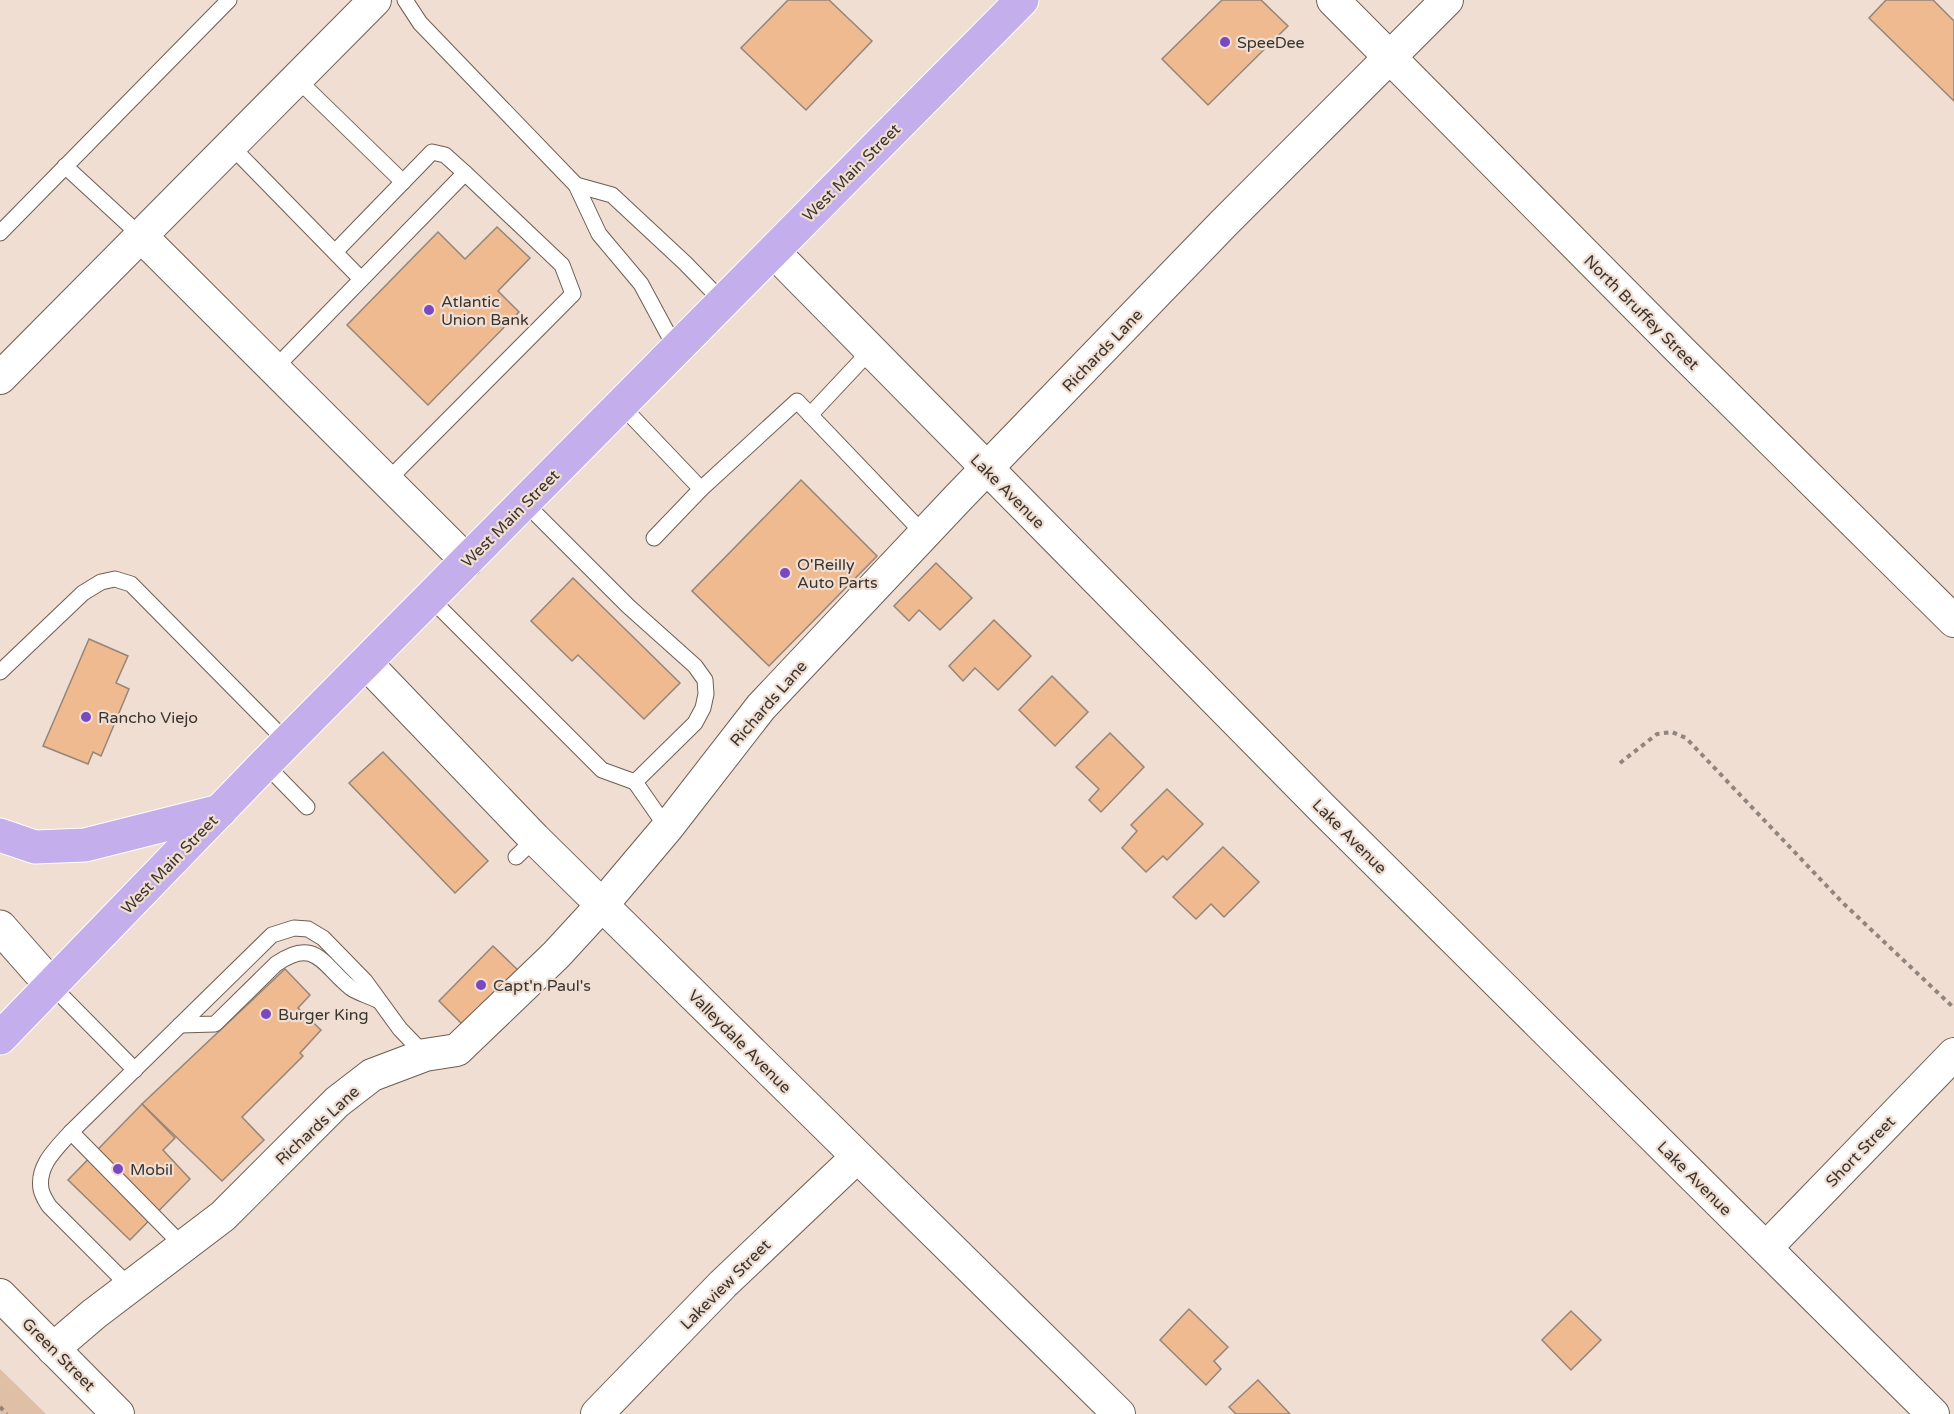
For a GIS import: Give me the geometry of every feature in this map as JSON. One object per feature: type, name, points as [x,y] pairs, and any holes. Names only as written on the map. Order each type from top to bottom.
[{"type":"main road","name":"West Main Street","points":[[0,1038],[276,753],[1022,0]]},
{"type":"main road","points":[[0,835],[35,847],[85,845],[220,811]]},
{"type":"main road","points":[[0,927],[52,986]]},
{"type":"street","points":[[0,378],[375,0]]},
{"type":"street","name":"North Bruffey Street","points":[[1334,0],[1679,349],[1954,621]]},
{"type":"street","name":"Richards Lane","points":[[53,1349],[94,1314],[223,1216],[337,1102],[372,1076],[425,1055],[457,1050],[556,955],[667,828],[761,706],[1223,224],[1447,0]]},
{"type":"street","points":[[142,237],[467,561]]},
{"type":"street","name":"Lake Avenue","points":[[773,251],[1339,825],[1933,1414]]},
{"type":"street","name":"Valleydale Avenue","points":[[366,663],[525,848],[602,905],[1119,1414]]},
{"type":"street","name":"Short Street","points":[[1766,1248],[1954,1054]]},
{"type":"street","name":"Lakeview Street","points":[[597,1414],[723,1284],[857,1157]]},
{"type":"street","name":"Green Street","points":[[0,1294],[118,1414]]},
{"type":"lane","points":[[0,233],[229,0]]},
{"type":"lane","points":[[405,0],[420,24],[576,185],[599,234],[641,284],[676,349]]},
{"type":"lane","points":[[297,79],[403,182]]},
{"type":"lane","points":[[231,146],[361,279]]},
{"type":"lane","points":[[335,252],[432,152],[445,155],[562,265],[573,294],[387,481]]},
{"type":"lane","points":[[65,166],[142,237]]},
{"type":"lane","points":[[274,369],[465,173]]},
{"type":"lane","points":[[576,185],[612,195],[723,302]]},
{"type":"lane","points":[[810,415],[870,351]]},
{"type":"lane","points":[[654,538],[701,489],[796,401],[924,534]]},
{"type":"lane","points":[[621,405],[701,489]]},
{"type":"lane","points":[[525,503],[628,606],[695,666],[705,680],[706,694],[703,708],[694,723],[635,782]]},
{"type":"lane","points":[[0,672],[83,593],[101,582],[115,579],[131,584],[276,753],[307,807]]},
{"type":"lane","points":[[430,598],[602,770],[635,782],[667,828]]},
{"type":"lane","points":[[130,1287],[49,1206],[41,1191],[41,1177],[46,1162],[71,1132],[272,935],[294,928],[308,929],[323,938],[365,981],[400,1029],[425,1055]]},
{"type":"lane","points":[[180,1025],[215,1024],[276,964],[288,956],[302,952],[314,955],[329,965],[352,989],[380,1001]]},
{"type":"lane","points":[[52,986],[135,1070]]},
{"type":"lane","points":[[71,1132],[184,1246]]},
{"type":"path","points":[[1620,762],[1657,734],[1672,732],[1686,738],[1843,903],[1954,1008]]},
{"type":"path","points":[[0,1407],[7,1414]]},
{"type":"shaded area","points":[[0,1369],[46,1414],[0,1414]]},
{"type":"building","points":[[788,0],[829,0],[872,41],[806,110],[741,48]]},
{"type":"building","name":"SpeeDee","points":[[1222,0],[1261,0],[1288,26],[1208,105],[1162,59]]},
{"type":"building","points":[[1886,0],[1933,0],[1954,21],[1954,101],[1869,18]]},
{"type":"building","points":[[497,227],[530,258],[498,291],[519,312],[428,405],[347,325],[438,232],[465,259]]},
{"type":"building","name":"O'Reilly Auto Parts","points":[[801,480],[877,556],[769,666],[692,591]]},
{"type":"building","points":[[936,563],[972,598],[940,630],[919,610],[909,621],[894,606]]},
{"type":"building","points":[[573,578],[680,683],[644,719],[578,655],[572,661],[531,621]]},
{"type":"building","points":[[994,620],[1031,656],[998,690],[975,668],[963,681],[949,666]]},
{"type":"building","name":"Rancho Viejo","points":[[89,639],[128,656],[116,683],[129,689],[101,756],[93,752],[88,764],[43,746]]},
{"type":"building","points":[[1052,676],[1088,712],[1055,746],[1019,710]]},
{"type":"building","points":[[1110,733],[1144,767],[1101,812],[1089,800],[1099,789],[1076,767]]},
{"type":"building","points":[[383,752],[488,861],[455,893],[349,783]]},
{"type":"building","points":[[1167,789],[1203,824],[1167,860],[1163,856],[1146,872],[1122,848],[1137,831],[1131,825]]},
{"type":"building","points":[[1223,847],[1259,882],[1224,917],[1211,904],[1196,919],[1173,897]]},
{"type":"building","points":[[493,946],[521,973],[466,1028],[439,1001]]},
{"type":"building","points":[[285,969],[310,995],[298,1008],[321,1030],[300,1053],[303,1056],[242,1117],[264,1140],[222,1181],[142,1104]]},
{"type":"building","points":[[142,1104],[175,1138],[163,1150],[190,1179],[130,1240],[68,1180]]},
{"type":"building","points":[[1189,1309],[1228,1347],[1214,1361],[1221,1369],[1206,1385],[1160,1340]]},
{"type":"building","points":[[1571,1311],[1601,1340],[1571,1370],[1542,1340]]},
{"type":"building","points":[[1258,1380],[1290,1414],[1236,1414],[1229,1407]]},
{"type":"place","name":"SpeeDee","points":[[1225,42]]},
{"type":"place","name":"Atlantic Union Bank","points":[[429,310]]},
{"type":"place","name":"O'Reilly Auto Parts","points":[[785,573]]},
{"type":"place","name":"Rancho Viejo","points":[[86,717]]},
{"type":"place","name":"Capt'n Paul's","points":[[481,985]]},
{"type":"place","name":"Burger King","points":[[266,1014]]},
{"type":"place","name":"Mobil","points":[[118,1169]]}]
